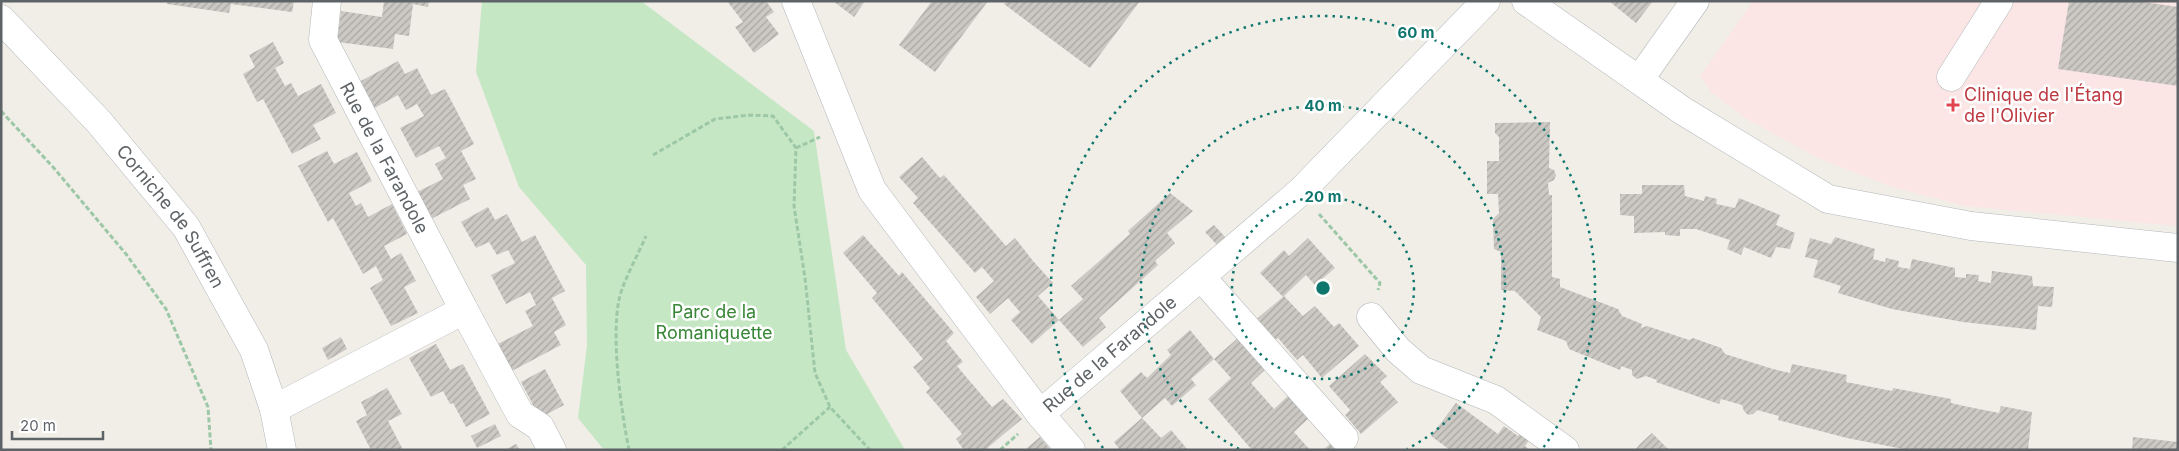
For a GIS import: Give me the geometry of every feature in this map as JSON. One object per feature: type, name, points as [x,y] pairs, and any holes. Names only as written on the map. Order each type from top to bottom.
[{"type":"street","name":"Rue de la Farandole","points":[[327,1],[323,40],[520,414],[540,427],[552,450]]},
{"type":"street","name":"Rue de la Farandole","points":[[796,1],[872,190],[1040,414],[1300,192],[1486,1]]},
{"type":"street","points":[[1526,1],[1682,111],[1828,199],[1970,226],[2178,248]]},
{"type":"street","points":[[1639,80],[1695,1]]},
{"type":"street","points":[[1951,76],[2000,1]]},
{"type":"street","name":"Corniche de Suffren","points":[[1,19],[99,122],[186,227],[254,350],[274,409],[282,450]]},
{"type":"street","points":[[1201,277],[1344,438]]},
{"type":"street","points":[[274,409],[464,310]]},
{"type":"street","points":[[1371,317],[1398,350],[1421,370],[1496,400],[1565,450]]},
{"type":"street","points":[[1040,414],[1071,450]]},
{"type":"path","points":[[1,111],[52,167],[126,254],[166,309],[208,407],[211,450]]},
{"type":"path","points":[[653,155],[715,120],[750,115],[773,116],[796,148],[794,206],[815,373],[830,407],[870,450]]},
{"type":"path","points":[[1300,192],[1380,283],[1371,317]]},
{"type":"path","points":[[629,450],[622,409],[617,344],[619,299],[646,236]]},
{"type":"path","points":[[782,450],[830,407]]},
{"type":"shaded area","name":"Clinique de l'Étang de l'Olivier","points":[[1753,1],[2178,1],[2178,226],[1965,206],[1892,187],[1818,158],[1745,118],[1711,92],[1700,76]]},
{"type":"green space","name":"Parc de la Romaniquette","points":[[482,1],[641,1],[814,131],[846,350],[905,450],[604,450],[578,418],[587,345],[586,265],[519,187],[476,72]]},
{"type":"building","points":[[167,1],[294,1],[292,12],[231,4],[229,13],[167,4]]},
{"type":"building","points":[[384,1],[429,1],[428,7],[413,4],[409,36],[395,34],[393,49],[337,42],[341,11],[382,17]]},
{"type":"building","points":[[727,1],[766,1],[774,12],[766,17],[779,34],[754,53],[735,27],[743,22]]},
{"type":"building","points":[[833,1],[865,1],[854,17]]},
{"type":"building","points":[[932,1],[988,1],[935,72],[899,45]]},
{"type":"building","points":[[1006,1],[1140,1],[1090,68],[1004,4]]},
{"type":"building","points":[[1609,1],[1653,1],[1636,23]]},
{"type":"building","points":[[2069,1],[2137,1],[2178,7],[2178,86],[2058,69]]},
{"type":"building","points":[[273,42],[284,63],[275,68],[285,86],[291,83],[298,96],[321,84],[336,113],[313,125],[321,139],[292,154],[263,99],[257,102],[243,74],[255,67],[249,55]]},
{"type":"building","points":[[398,61],[405,74],[417,68],[431,95],[445,89],[474,144],[461,151],[476,179],[463,185],[470,199],[431,219],[417,192],[443,179],[435,164],[446,158],[439,146],[416,158],[400,128],[424,116],[417,104],[406,110],[398,95],[373,109],[359,82]]},
{"type":"building","points":[[1550,122],[1549,168],[1554,170],[1556,175],[1554,180],[1548,183],[1549,195],[1552,195],[1552,277],[1560,279],[1560,287],[1618,309],[1622,316],[1642,324],[1641,328],[1647,326],[1689,340],[1693,338],[1721,348],[1725,354],[1773,369],[1790,373],[1792,364],[1847,375],[1846,382],[1892,391],[1893,388],[1951,399],[1951,403],[1999,413],[2001,406],[2032,412],[2028,450],[1908,450],[1847,438],[1778,420],[1779,416],[1757,410],[1753,414],[1748,415],[1742,405],[1721,399],[1719,404],[1656,382],[1657,380],[1646,376],[1637,379],[1632,375],[1632,370],[1621,366],[1620,370],[1569,349],[1566,341],[1537,330],[1541,317],[1515,291],[1501,290],[1501,252],[1494,249],[1493,219],[1499,213],[1498,194],[1487,194],[1487,161],[1499,161],[1499,137],[1495,133],[1495,123]]},
{"type":"building","points":[[327,151],[334,164],[357,152],[372,181],[349,193],[356,206],[361,203],[368,217],[392,204],[407,234],[384,246],[391,259],[401,253],[416,281],[404,287],[418,313],[391,326],[370,288],[383,280],[376,266],[363,274],[333,218],[328,222],[298,166]]},
{"type":"building","points":[[922,157],[940,178],[944,175],[1006,246],[1015,238],[1053,283],[1038,296],[1059,320],[1032,344],[1011,320],[1020,312],[1008,298],[990,314],[976,297],[994,281],[982,267],[975,273],[913,203],[918,198],[899,177]]},
{"type":"building","points":[[1642,185],[1684,185],[1685,196],[1704,201],[1705,196],[1717,199],[1716,204],[1735,208],[1739,198],[1780,215],[1776,225],[1795,233],[1790,249],[1776,247],[1771,258],[1744,247],[1741,255],[1727,249],[1730,240],[1696,229],[1680,229],[1680,236],[1665,235],[1665,232],[1634,233],[1634,216],[1620,215],[1620,194],[1642,194]]},
{"type":"building","points":[[1170,193],[1193,211],[1167,233],[1175,243],[1155,261],[1158,265],[1099,318],[1106,327],[1083,347],[1059,320],[1083,299],[1071,286],[1130,234],[1128,231]]},
{"type":"building","points":[[488,207],[495,220],[507,214],[522,242],[535,235],[565,291],[552,298],[566,325],[554,332],[561,345],[510,372],[496,345],[533,326],[525,311],[536,305],[530,292],[506,304],[491,275],[515,263],[508,250],[497,255],[489,242],[476,248],[461,222]]},
{"type":"building","points":[[1214,225],[1227,239],[1218,246],[1205,232]]},
{"type":"building","points":[[863,235],[899,276],[902,272],[954,333],[946,341],[963,362],[957,366],[992,407],[1003,399],[1022,419],[985,450],[964,450],[956,439],[962,434],[926,392],[930,388],[913,367],[923,359],[872,298],[877,293],[843,253]]},
{"type":"building","points":[[1835,237],[1875,249],[1873,259],[1885,262],[1886,258],[1899,261],[1898,267],[1910,269],[1912,259],[1955,268],[1955,277],[1966,278],[1966,274],[1979,275],[1978,281],[1991,283],[1992,271],[2032,276],[2033,286],[2054,287],[2052,307],[2038,306],[2036,330],[1963,322],[1892,309],[1838,293],[1841,286],[1813,277],[1818,260],[1805,257],[1810,238],[1831,244]]},
{"type":"building","points":[[1308,238],[1335,268],[1315,285],[1306,275],[1284,296],[1303,316],[1315,306],[1334,327],[1339,323],[1359,346],[1322,378],[1303,355],[1297,360],[1278,338],[1273,342],[1254,321],[1283,297],[1260,273],[1284,250],[1289,256]]},
{"type":"building","points":[[1190,330],[1214,359],[1191,379],[1196,385],[1172,406],[1165,398],[1142,418],[1120,391],[1141,372],[1147,378],[1171,355],[1167,350]]},
{"type":"building","points":[[341,337],[347,349],[328,360],[322,348]]},
{"type":"building","points":[[1239,337],[1266,369],[1251,383],[1274,409],[1289,395],[1309,418],[1294,432],[1310,450],[1252,450],[1208,399],[1231,378],[1214,359]]},
{"type":"building","points":[[436,344],[450,370],[463,364],[490,414],[466,427],[453,403],[450,404],[443,391],[431,397],[409,358]]},
{"type":"building","points":[[1365,354],[1387,376],[1380,382],[1398,402],[1361,434],[1345,415],[1350,410],[1329,386]]},
{"type":"building","points":[[545,369],[564,405],[540,418],[521,382]]},
{"type":"building","points":[[387,388],[402,414],[388,421],[403,450],[371,450],[356,421],[367,415],[361,402]]},
{"type":"building","points":[[1456,403],[1498,434],[1504,426],[1518,436],[1521,433],[1530,439],[1525,446],[1530,450],[1450,450],[1431,436]]},
{"type":"building","points":[[1142,418],[1161,438],[1171,430],[1188,450],[1120,450],[1114,442]]},
{"type":"building","points":[[495,424],[501,436],[477,448],[471,436]]},
{"type":"building","points":[[1652,433],[1669,450],[1635,450],[1640,444]]},
{"type":"building","points":[[1040,437],[1051,450],[1026,450],[1028,447]]},
{"type":"building","points":[[2133,437],[2178,442],[2178,450],[2132,450]]},
{"type":"building","points":[[1331,443],[1336,450],[1323,450]]},
{"type":"building","points":[[516,444],[520,450],[505,450]]},
{"type":"place","name":"Clinique de l'Étang de l'Olivier","points":[[1953,105]]}]
